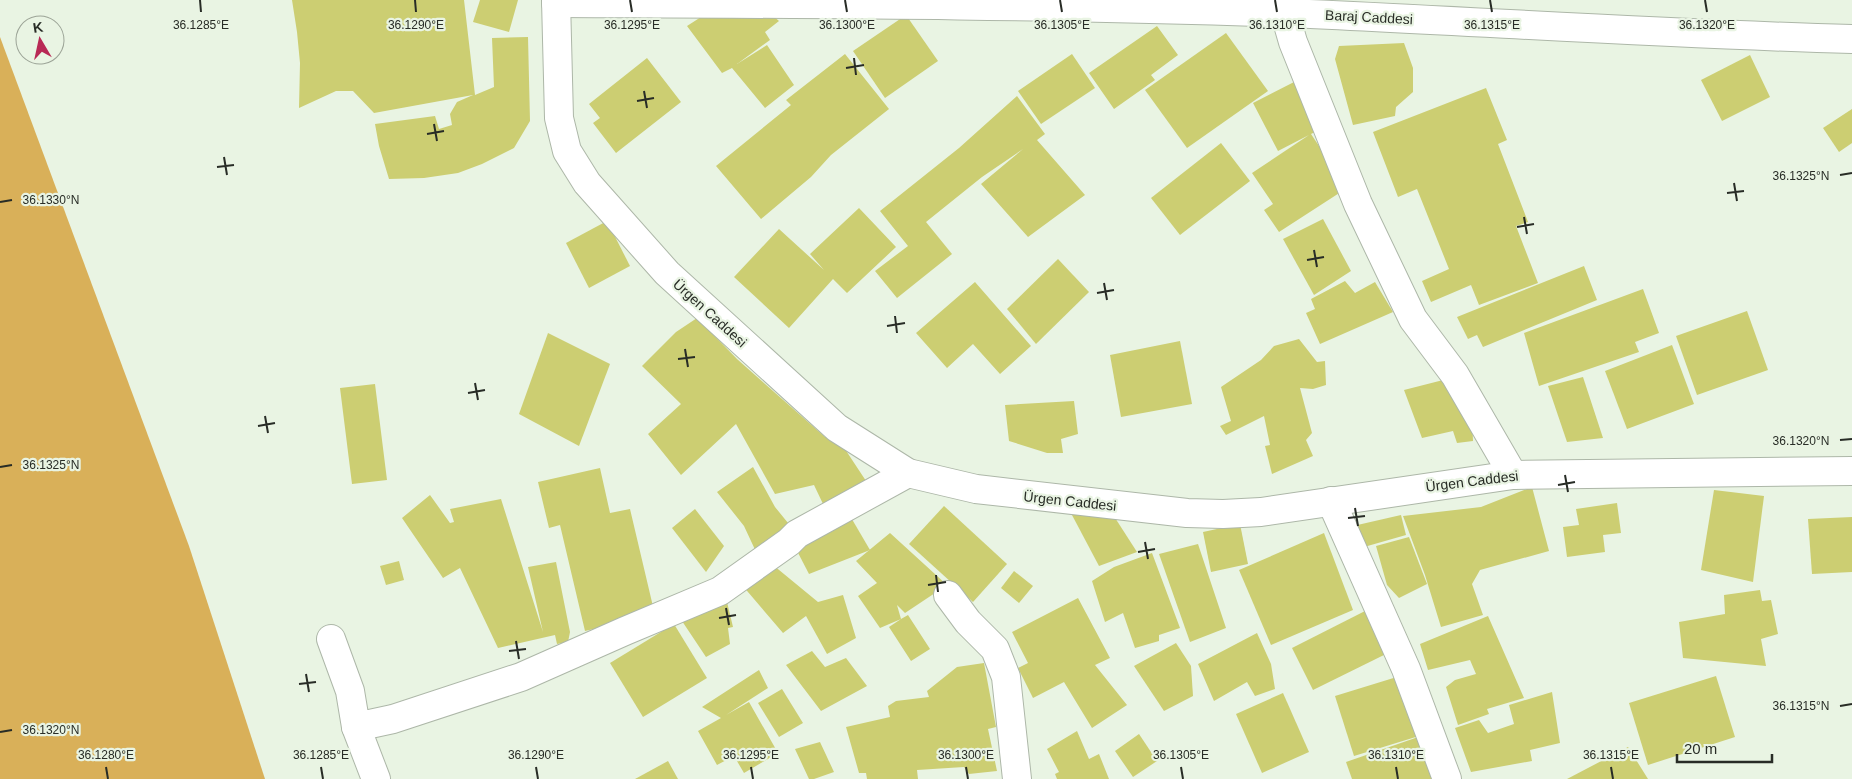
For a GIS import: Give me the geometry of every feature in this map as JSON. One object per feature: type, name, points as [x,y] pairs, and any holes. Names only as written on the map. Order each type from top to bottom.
[{"type":"street","name":"Baraj Caddesi","points":[[556,1],[1282,7],[1770,36],[1852,38]]},
{"type":"street","name":"Ürgen Caddesi","points":[[556,1],[559,118],[567,151],[587,183],[667,273],[837,428],[908,474],[976,489],[1186,513],[1223,514],[1261,512],[1513,475],[1852,471]]},
{"type":"street","points":[[1282,7],[1292,42],[1358,204],[1413,319],[1455,375],[1513,475]]},
{"type":"street","points":[[356,727],[393,719],[521,677],[720,591],[789,542],[797,534],[908,474]]},
{"type":"street","points":[[1331,501],[1406,669],[1447,779]]},
{"type":"street","points":[[948,595],[968,622],[995,648],[1006,677],[1017,779]]},
{"type":"street","points":[[331,639],[350,691],[356,727],[376,779]]},
{"type":"shaded area","points":[[0,37],[189,546],[265,779],[0,779]]},
{"type":"building","points":[[292,0],[464,0],[475,95],[494,87],[492,38],[528,37],[530,121],[514,148],[482,164],[458,173],[424,178],[389,179],[379,146],[375,124],[435,116],[439,129],[452,125],[450,114],[457,102],[473,95],[374,113],[353,91],[336,91],[299,108],[300,63]]},
{"type":"building","points":[[480,0],[518,0],[509,32],[473,22]]},
{"type":"building","points":[[726,1],[763,7],[779,21],[765,32],[770,40],[737,64],[767,45],[794,85],[765,108],[732,68],[722,73],[687,26]]},
{"type":"building","points":[[906,15],[938,61],[885,98],[853,51]]},
{"type":"building","points":[[1157,26],[1178,55],[1151,75],[1155,80],[1114,109],[1089,73]]},
{"type":"building","points":[[1226,33],[1268,91],[1187,148],[1145,90]]},
{"type":"building","points":[[1404,43],[1413,68],[1413,92],[1396,107],[1395,116],[1353,125],[1335,59],[1339,46]]},
{"type":"building","points":[[845,54],[889,109],[831,155],[811,177],[761,219],[716,166],[791,105],[786,100]]},
{"type":"building","points":[[1072,54],[1095,88],[1041,124],[1018,91]]},
{"type":"building","points":[[1750,55],[1770,97],[1722,121],[1701,80]]},
{"type":"building","points":[[647,58],[681,102],[616,153],[593,123],[600,118],[589,104]]},
{"type":"building","points":[[1296,81],[1321,129],[1311,134],[1347,188],[1279,232],[1264,210],[1273,204],[1252,173],[1309,135],[1278,151],[1253,103]]},
{"type":"building","points":[[1486,88],[1507,140],[1498,144],[1528,222],[1516,226],[1538,283],[1479,305],[1471,285],[1431,302],[1422,281],[1449,269],[1417,189],[1398,197],[1373,132]]},
{"type":"building","points":[[1017,96],[1045,134],[1037,140],[1085,195],[1028,237],[981,184],[1023,149],[982,177],[926,222],[952,254],[897,298],[875,271],[908,246],[880,211],[959,148]]},
{"type":"building","points":[[1852,109],[1852,143],[1839,152],[1823,128]]},
{"type":"building","points":[[1221,143],[1250,181],[1180,235],[1151,198]]},
{"type":"building","points":[[859,208],[896,247],[847,293],[833,279],[789,328],[734,277],[779,229],[824,270],[810,254]]},
{"type":"building","points":[[1323,219],[1351,271],[1314,295],[1283,239]]},
{"type":"building","points":[[607,221],[630,266],[589,288],[566,243]]},
{"type":"building","points":[[1058,259],[1089,292],[1036,344],[1007,309]]},
{"type":"building","points":[[1584,266],[1597,300],[1483,347],[1477,335],[1468,339],[1457,317]]},
{"type":"building","points":[[1345,281],[1355,293],[1375,282],[1393,312],[1320,344],[1306,313],[1315,309],[1311,299]]},
{"type":"building","points":[[975,282],[1031,346],[1000,374],[973,344],[947,368],[916,333]]},
{"type":"building","points":[[1643,289],[1659,333],[1635,342],[1639,352],[1539,386],[1524,333]]},
{"type":"building","points":[[1747,311],[1768,370],[1697,395],[1676,336]]},
{"type":"building","points":[[697,318],[737,359],[825,437],[835,434],[872,490],[824,506],[814,485],[775,494],[736,424],[681,475],[648,434],[681,404],[642,366],[676,332]]},
{"type":"building","points":[[548,333],[610,364],[579,446],[519,414]]},
{"type":"building","points":[[1299,339],[1317,362],[1325,361],[1326,385],[1313,389],[1300,388],[1312,433],[1306,440],[1313,456],[1272,474],[1265,446],[1270,445],[1264,416],[1226,435],[1220,426],[1231,421],[1221,387],[1261,360],[1274,346]]},
{"type":"building","points":[[1180,341],[1192,404],[1121,417],[1110,355]]},
{"type":"building","points":[[1672,345],[1694,404],[1627,429],[1605,371]]},
{"type":"building","points":[[1583,377],[1603,438],[1567,442],[1548,386]]},
{"type":"building","points":[[1451,378],[1472,418],[1473,441],[1457,443],[1453,431],[1422,438],[1404,390]]},
{"type":"building","points":[[375,384],[387,480],[352,484],[340,388]]},
{"type":"building","points":[[1074,401],[1078,434],[1061,439],[1063,453],[1047,453],[1009,441],[1005,405]]},
{"type":"building","points":[[753,467],[775,507],[797,534],[758,556],[744,526],[717,492]]},
{"type":"building","points":[[600,468],[610,513],[630,509],[655,615],[585,631],[560,525],[549,528],[538,482]]},
{"type":"building","points":[[1532,487],[1549,551],[1480,570],[1472,584],[1483,615],[1441,627],[1425,575],[1403,516],[1481,507]]},
{"type":"building","points":[[1714,490],[1764,496],[1753,582],[1701,570]]},
{"type":"building","points":[[430,495],[450,523],[454,522],[450,509],[501,499],[543,632],[528,567],[556,562],[570,632],[568,642],[557,644],[555,635],[498,648],[460,568],[443,578],[402,518]]},
{"type":"building","points":[[1617,503],[1621,533],[1603,535],[1605,552],[1567,557],[1563,527],[1579,525],[1576,509]]},
{"type":"building","points":[[944,506],[1007,564],[973,602],[909,544]]},
{"type":"building","points":[[695,509],[724,546],[706,572],[672,528]]},
{"type":"building","points":[[846,509],[870,550],[809,574],[795,547]]},
{"type":"building","points":[[1110,510],[1137,552],[1099,566],[1072,515]]},
{"type":"building","points":[[1401,515],[1406,535],[1364,547],[1353,526]]},
{"type":"building","points":[[1852,517],[1852,572],[1812,574],[1808,519]]},
{"type":"building","points":[[1240,524],[1248,564],[1211,572],[1203,532]]},
{"type":"building","points":[[890,533],[947,585],[905,613],[897,605],[901,619],[880,628],[858,596],[877,583],[856,561]]},
{"type":"building","points":[[1324,533],[1353,610],[1271,645],[1239,570]]},
{"type":"building","points":[[1409,537],[1427,584],[1399,598],[1387,585],[1376,546]]},
{"type":"building","points":[[1198,544],[1226,628],[1190,642],[1159,554]]},
{"type":"building","points":[[1152,553],[1180,628],[1159,635],[1159,641],[1135,648],[1123,613],[1105,622],[1092,581],[1114,567]]},
{"type":"building","points":[[399,561],[404,580],[386,585],[380,566]]},
{"type":"building","points":[[773,565],[818,602],[843,595],[856,638],[827,654],[806,616],[783,633],[742,585]]},
{"type":"building","points":[[1014,571],[1033,586],[1019,603],[1001,588]]},
{"type":"building","points":[[1760,590],[1762,601],[1771,600],[1778,634],[1761,639],[1766,666],[1683,658],[1679,622],[1725,614],[1724,595]]},
{"type":"building","points":[[1078,598],[1110,658],[1095,665],[1127,705],[1092,728],[1064,682],[1033,698],[1018,668],[1028,663],[1012,632]]},
{"type":"building","points":[[727,602],[733,627],[728,628],[730,644],[706,657],[682,621]]},
{"type":"building","points":[[1367,610],[1388,653],[1313,690],[1292,648]]},
{"type":"building","points":[[908,615],[930,649],[911,661],[889,627]]},
{"type":"building","points":[[1488,616],[1524,698],[1487,709],[1489,714],[1458,725],[1446,687],[1455,680],[1476,674],[1470,660],[1428,670],[1420,644]]},
{"type":"building","points":[[674,624],[707,678],[643,717],[610,663]]},
{"type":"building","points":[[1257,633],[1271,664],[1275,689],[1255,696],[1247,682],[1214,701],[1198,664]]},
{"type":"building","points":[[1176,643],[1191,666],[1193,696],[1164,711],[1134,666]]},
{"type":"building","points":[[812,651],[825,667],[846,658],[867,686],[821,711],[786,665]]},
{"type":"building","points":[[984,663],[996,727],[988,729],[997,771],[969,774],[964,767],[917,770],[918,779],[867,779],[866,773],[859,773],[846,727],[890,717],[888,706],[896,701],[929,697],[927,691],[957,667]]},
{"type":"building","points":[[759,670],[768,688],[726,715],[749,702],[778,753],[744,773],[734,756],[717,765],[698,731],[721,718],[702,707]]},
{"type":"building","points":[[1400,676],[1419,736],[1354,756],[1335,696]]},
{"type":"building","points":[[1716,676],[1735,737],[1648,765],[1629,703]]},
{"type":"building","points":[[782,689],[803,723],[779,737],[758,703]]},
{"type":"building","points":[[1552,692],[1560,743],[1530,750],[1532,761],[1471,772],[1455,728],[1479,720],[1488,733],[1514,724],[1509,705]]},
{"type":"building","points":[[1283,693],[1309,752],[1262,773],[1236,714]]},
{"type":"building","points":[[1077,731],[1089,759],[1099,754],[1109,779],[1057,779],[1055,774],[1059,772],[1047,749]]},
{"type":"building","points":[[1139,734],[1157,761],[1133,777],[1115,751]]},
{"type":"building","points":[[1421,736],[1435,779],[1352,779],[1346,762]]},
{"type":"building","points":[[820,742],[834,772],[809,779],[795,749]]},
{"type":"building","points":[[1628,747],[1648,779],[1567,779]]},
{"type":"building","points":[[668,761],[678,779],[635,779]]}]
